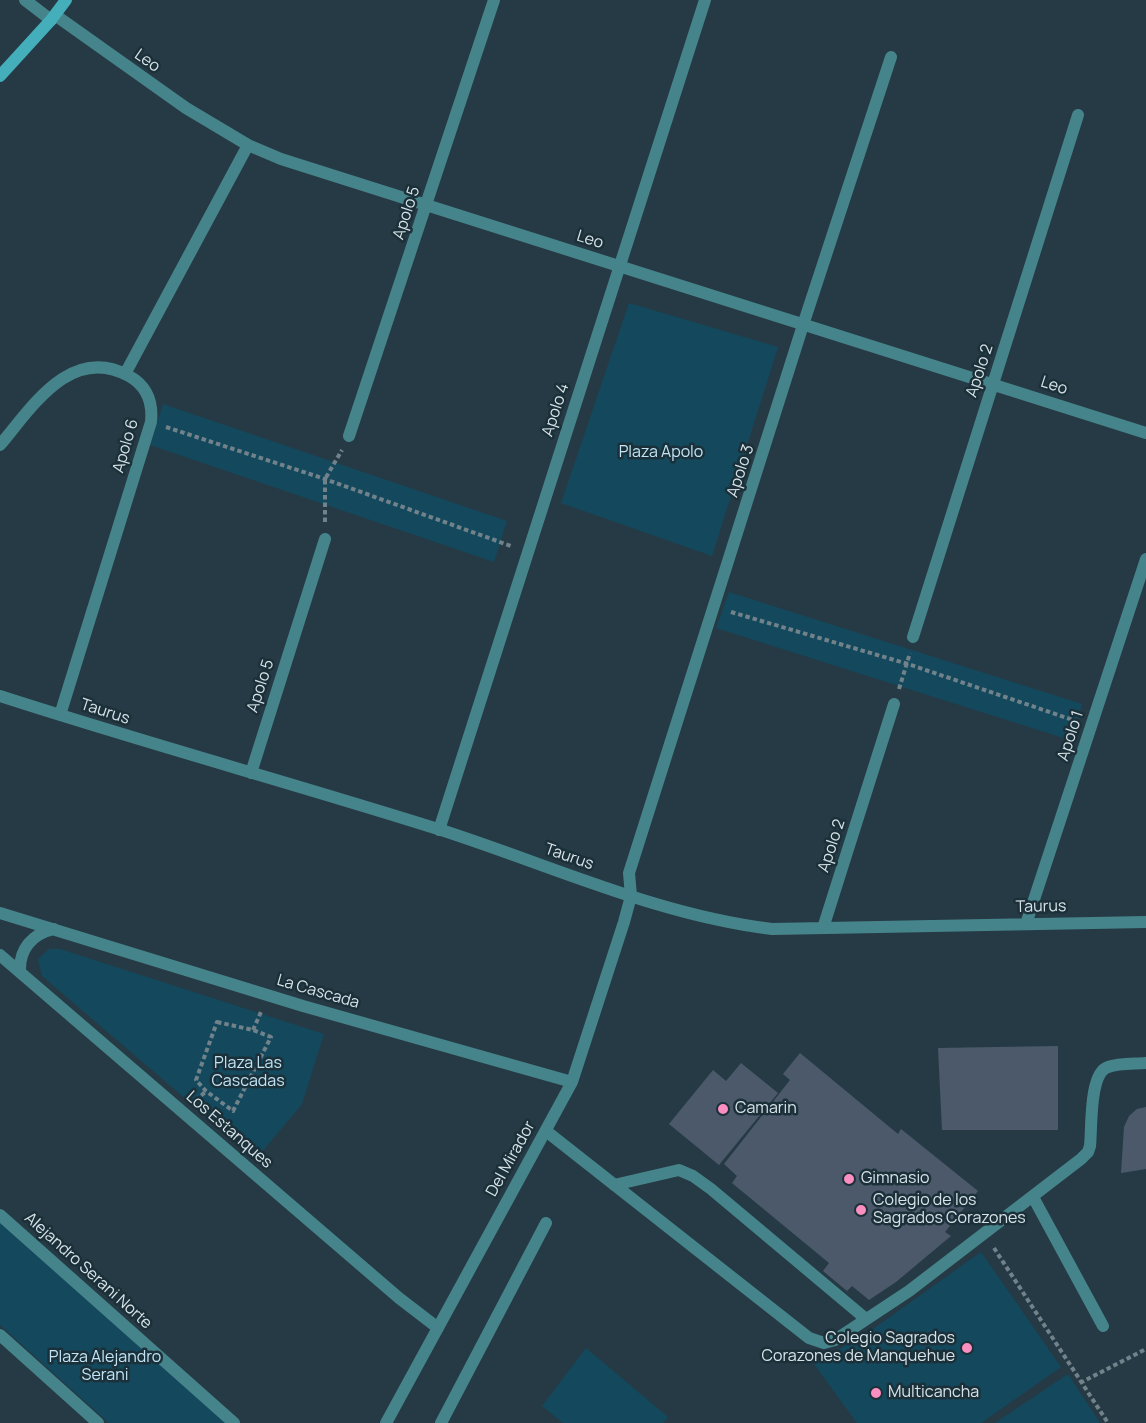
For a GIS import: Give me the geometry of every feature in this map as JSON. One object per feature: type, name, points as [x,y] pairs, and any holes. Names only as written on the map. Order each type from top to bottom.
[{"type":"street","name":"Leo","points":[[25,0],[186,108],[248,145],[281,159],[1146,433]]},
{"type":"street","points":[[0,76],[53,18],[66,0]]},
{"type":"street","name":"Apolo 5","points":[[350,436],[494,0]]},
{"type":"street","name":"Apolo 4","points":[[439,830],[705,0]]},
{"type":"street","name":"Apolo 3","points":[[631,896],[629,873],[803,325],[891,57]]},
{"type":"street","name":"Apolo 2","points":[[913,637],[1078,115]]},
{"type":"street","points":[[0,445],[44,393],[65,376],[94,368],[110,369],[125,374],[248,145]]},
{"type":"street","name":"Apolo 6","points":[[60,715],[151,422],[152,410],[149,397],[142,386],[125,374]]},
{"type":"street","name":"Apolo 5","points":[[251,773],[325,539]]},
{"type":"street","name":"Apolo 1","points":[[1026,924],[1146,559]]},
{"type":"street","name":"Taurus","points":[[0,696],[439,830],[631,896],[731,924],[772,928],[823,928],[1146,922]]},
{"type":"street","name":"Apolo 2","points":[[823,928],[894,704]]},
{"type":"street","name":"Del Mirador","points":[[386,1423],[572,1082],[631,896]]},
{"type":"street","name":"La Cascada","points":[[0,913],[303,1006],[572,1082]]},
{"type":"street","points":[[20,972],[22,955],[31,940],[56,929]]},
{"type":"street","name":"Los Estanques","points":[[0,955],[390,1290],[438,1328]]},
{"type":"street","points":[[546,1131],[809,1338],[824,1343],[835,1340],[909,1291],[1033,1197],[1088,1152],[1098,1075],[1107,1067],[1146,1063]]},
{"type":"street","points":[[614,1185],[679,1170],[693,1176],[866,1318]]},
{"type":"street","points":[[1033,1197],[1103,1326]]},
{"type":"street","name":"Alejandro Serani Norte","points":[[0,1215],[234,1423]]},
{"type":"street","points":[[441,1423],[546,1223]]},
{"type":"street","points":[[0,1335],[98,1423]]},
{"type":"path","points":[[151,422],[325,480],[528,552]]},
{"type":"path","points":[[325,539],[325,480],[350,436]]},
{"type":"path","points":[[713,606],[908,664],[1092,726]]},
{"type":"path","points":[[894,704],[908,664],[913,637]]},
{"type":"path","points":[[217,1023],[253,1030],[271,1037],[233,1111],[206,1091],[196,1080],[217,1023]]},
{"type":"path","points":[[985,1234],[1108,1423]]},
{"type":"path","points":[[1080,1383],[1146,1349]]},
{"type":"green space","name":"Plaza Apolo","points":[[629,303],[778,347],[712,556],[561,503]]},
{"type":"green space","points":[[163,404],[507,521],[494,562],[150,445]]},
{"type":"green space","points":[[729,592],[1082,704],[1073,741],[716,628]]},
{"type":"green space","name":"Plaza Las Cascadas","points":[[49,949],[60,949],[324,1034],[302,1104],[256,1159],[42,976],[38,959]]},
{"type":"green space","name":"Plaza Alejandro Serani","points":[[0,1222],[229,1423],[109,1423],[0,1325]]},
{"type":"green space","name":"Colegio Sagrados Corazones de Manquehue","points":[[981,1252],[1061,1367],[981,1423],[857,1423],[814,1364],[873,1329]]},
{"type":"green space","points":[[586,1348],[668,1417],[663,1423],[563,1423],[542,1406]]},
{"type":"green space","points":[[1068,1374],[1100,1423],[995,1423]]},
{"type":"building","name":"Gimnasio","points":[[1058,1046],[1058,1130],[942,1130],[938,1048]]},
{"type":"building","name":"Gimnasio","points":[[800,1053],[898,1134],[901,1129],[978,1191],[945,1232],[951,1236],[896,1282],[869,1300],[852,1286],[847,1291],[823,1271],[829,1263],[732,1183],[737,1176],[724,1164],[790,1080],[783,1074]]},
{"type":"building","name":"Camarin","points":[[741,1063],[778,1093],[719,1165],[669,1124],[713,1070],[726,1081]]},
{"type":"building","points":[[1146,1107],[1146,1169],[1121,1173],[1124,1127],[1129,1116],[1137,1109]]},
{"type":"place","name":"Camarin","points":[[723,1109]]},
{"type":"place","name":"Gimnasio","points":[[849,1179]]},
{"type":"place","name":"Colegio de los Sagrados Corazones","points":[[861,1210]]},
{"type":"place","name":"Colegio Sagrados Corazones de Manquehue","points":[[967,1348]]},
{"type":"place","name":"Multicancha","points":[[876,1393]]}]
